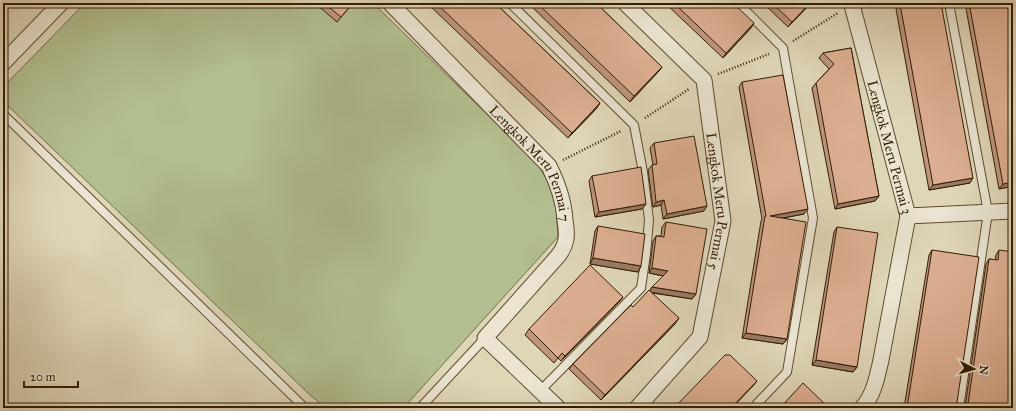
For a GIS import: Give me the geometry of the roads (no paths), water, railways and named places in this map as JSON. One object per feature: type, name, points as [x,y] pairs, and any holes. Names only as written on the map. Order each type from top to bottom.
[{"type":"street","points":[[3,63],[61,3]]},
{"type":"street","name":"Lengkok Meru Permai 7","points":[[390,3],[550,166],[562,197],[566,228],[566,239],[563,248],[558,256],[485,338]]},
{"type":"street","name":"Lengkok Meru Permai 5","points":[[625,3],[704,80],[723,221],[700,337],[637,408]]},
{"type":"street","name":"Lengkok Meru Permai 3","points":[[850,3],[852,5],[908,216],[875,383],[867,402],[862,408]]},
{"type":"street","points":[[908,216],[1013,211]]},
{"type":"street","points":[[485,338],[558,408]]},
{"type":"lane","points":[[510,3],[634,125],[643,172],[649,220],[641,288],[540,391]]},
{"type":"lane","points":[[738,3],[783,48],[813,218],[788,372],[753,408]]},
{"type":"lane","points":[[949,3],[988,212],[959,408]]},
{"type":"lane","points":[[3,114],[305,408]]},
{"type":"lane","points":[[420,408],[485,338]]}]
